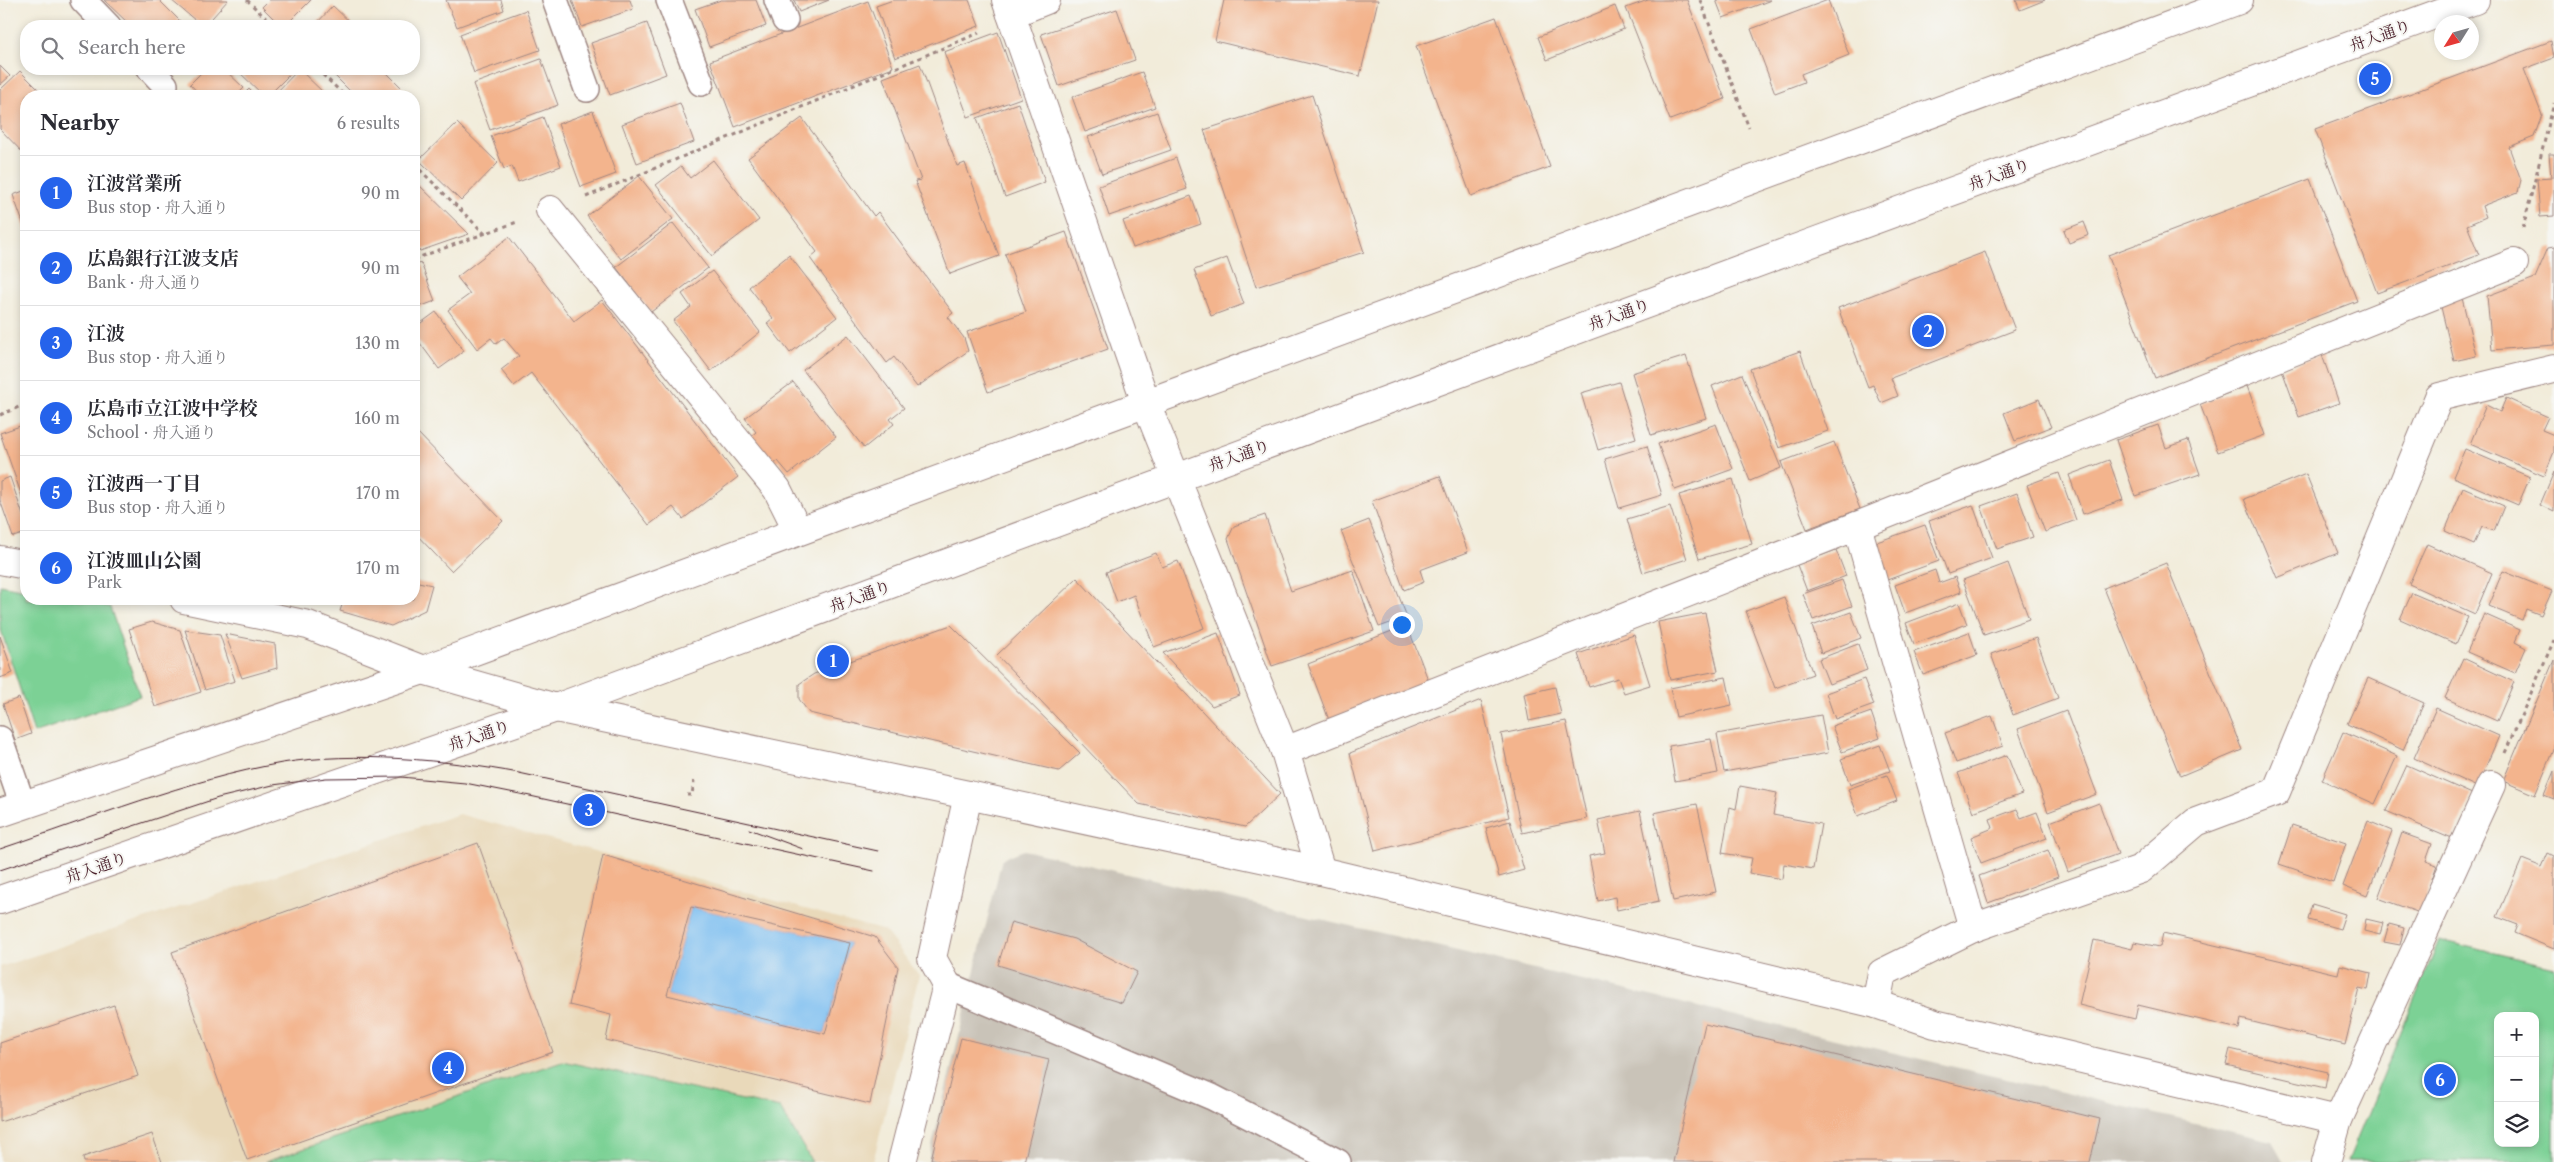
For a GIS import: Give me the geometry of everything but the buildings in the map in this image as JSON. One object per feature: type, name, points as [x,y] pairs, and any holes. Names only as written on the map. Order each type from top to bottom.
[{"type":"street","points":[[1046,0],[1010,11],[1146,403],[1285,751],[1321,871]]},
{"type":"street","points":[[11,809],[423,670],[2238,0]]},
{"type":"street","name":"舟入通り","points":[[0,900],[556,708],[1175,478],[2475,0]]},
{"type":"street","points":[[550,210],[777,489],[798,531]]},
{"type":"street","points":[[1285,751],[1857,526],[2514,263]]},
{"type":"street","points":[[1876,1004],[1882,973],[1973,928],[2141,869],[2196,822],[2276,792],[2439,397],[2554,369]]},
{"type":"street","points":[[1857,526],[1973,928]]},
{"type":"street","points":[[0,560],[20,565]]},
{"type":"street","points":[[213,605],[308,625],[423,670],[556,708],[1321,871],[1876,1004],[1935,1024],[2338,1120]]},
{"type":"street","points":[[2326,1162],[2338,1120],[2491,785]]},
{"type":"street","points":[[902,1162],[946,985],[932,958],[968,795]]},
{"type":"lane","points":[[82,0],[102,20]]},
{"type":"lane","points":[[554,0],[587,88]]},
{"type":"lane","points":[[669,0],[700,83]]},
{"type":"lane","points":[[0,739],[11,809]]},
{"type":"lane","points":[[946,985],[1212,1097],[1338,1162]]},
{"type":"path","points":[[247,0],[268,20]]},
{"type":"path","points":[[1700,0],[1748,128]]},
{"type":"path","points":[[420,257],[610,187],[1010,11]]},
{"type":"path","points":[[323,75],[339,90]]},
{"type":"path","points":[[2514,263],[2554,103]]},
{"type":"path","points":[[420,170],[485,234]]},
{"type":"path","points":[[0,415],[20,407]]},
{"type":"path","points":[[2491,785],[2554,640]]},
{"type":"path","points":[[687,795],[692,795],[694,781]]},
{"type":"shaded area","points":[[459,814],[885,931],[919,975],[873,1162],[0,1162],[0,967]]},
{"type":"shaded area","points":[[1024,850],[2272,1141],[2284,1162],[928,1162],[1002,859]]},
{"type":"green space","points":[[0,585],[20,589],[20,605],[100,605],[110,607],[140,696],[34,733],[0,627]]},
{"type":"green space","points":[[2439,940],[2554,967],[2554,1162],[2348,1161]]},
{"type":"green space","points":[[562,1061],[780,1108],[812,1162],[265,1162]]},
{"type":"water","points":[[691,907],[850,943],[825,1034],[667,995]]},
{"type":"tram line","points":[[0,849],[140,801],[246,770],[310,759],[370,757],[462,764],[519,773],[878,851]]},
{"type":"tram line","points":[[0,870],[218,798],[273,785],[326,778],[401,777],[465,783],[874,871]]},
{"type":"tram line","points":[[749,829],[803,849]]},
{"type":"place","name":"江波西一丁目","points":[[2375,79]]},
{"type":"place","name":"広島銀行江波支店","points":[[1928,331]]},
{"type":"place","name":"江波営業所","points":[[833,661]]},
{"type":"place","name":"江波","points":[[589,810]]},
{"type":"place","name":"広島市立江波中学校","points":[[448,1068]]},
{"type":"place","name":"江波皿山公園","points":[[2440,1080]]}]
